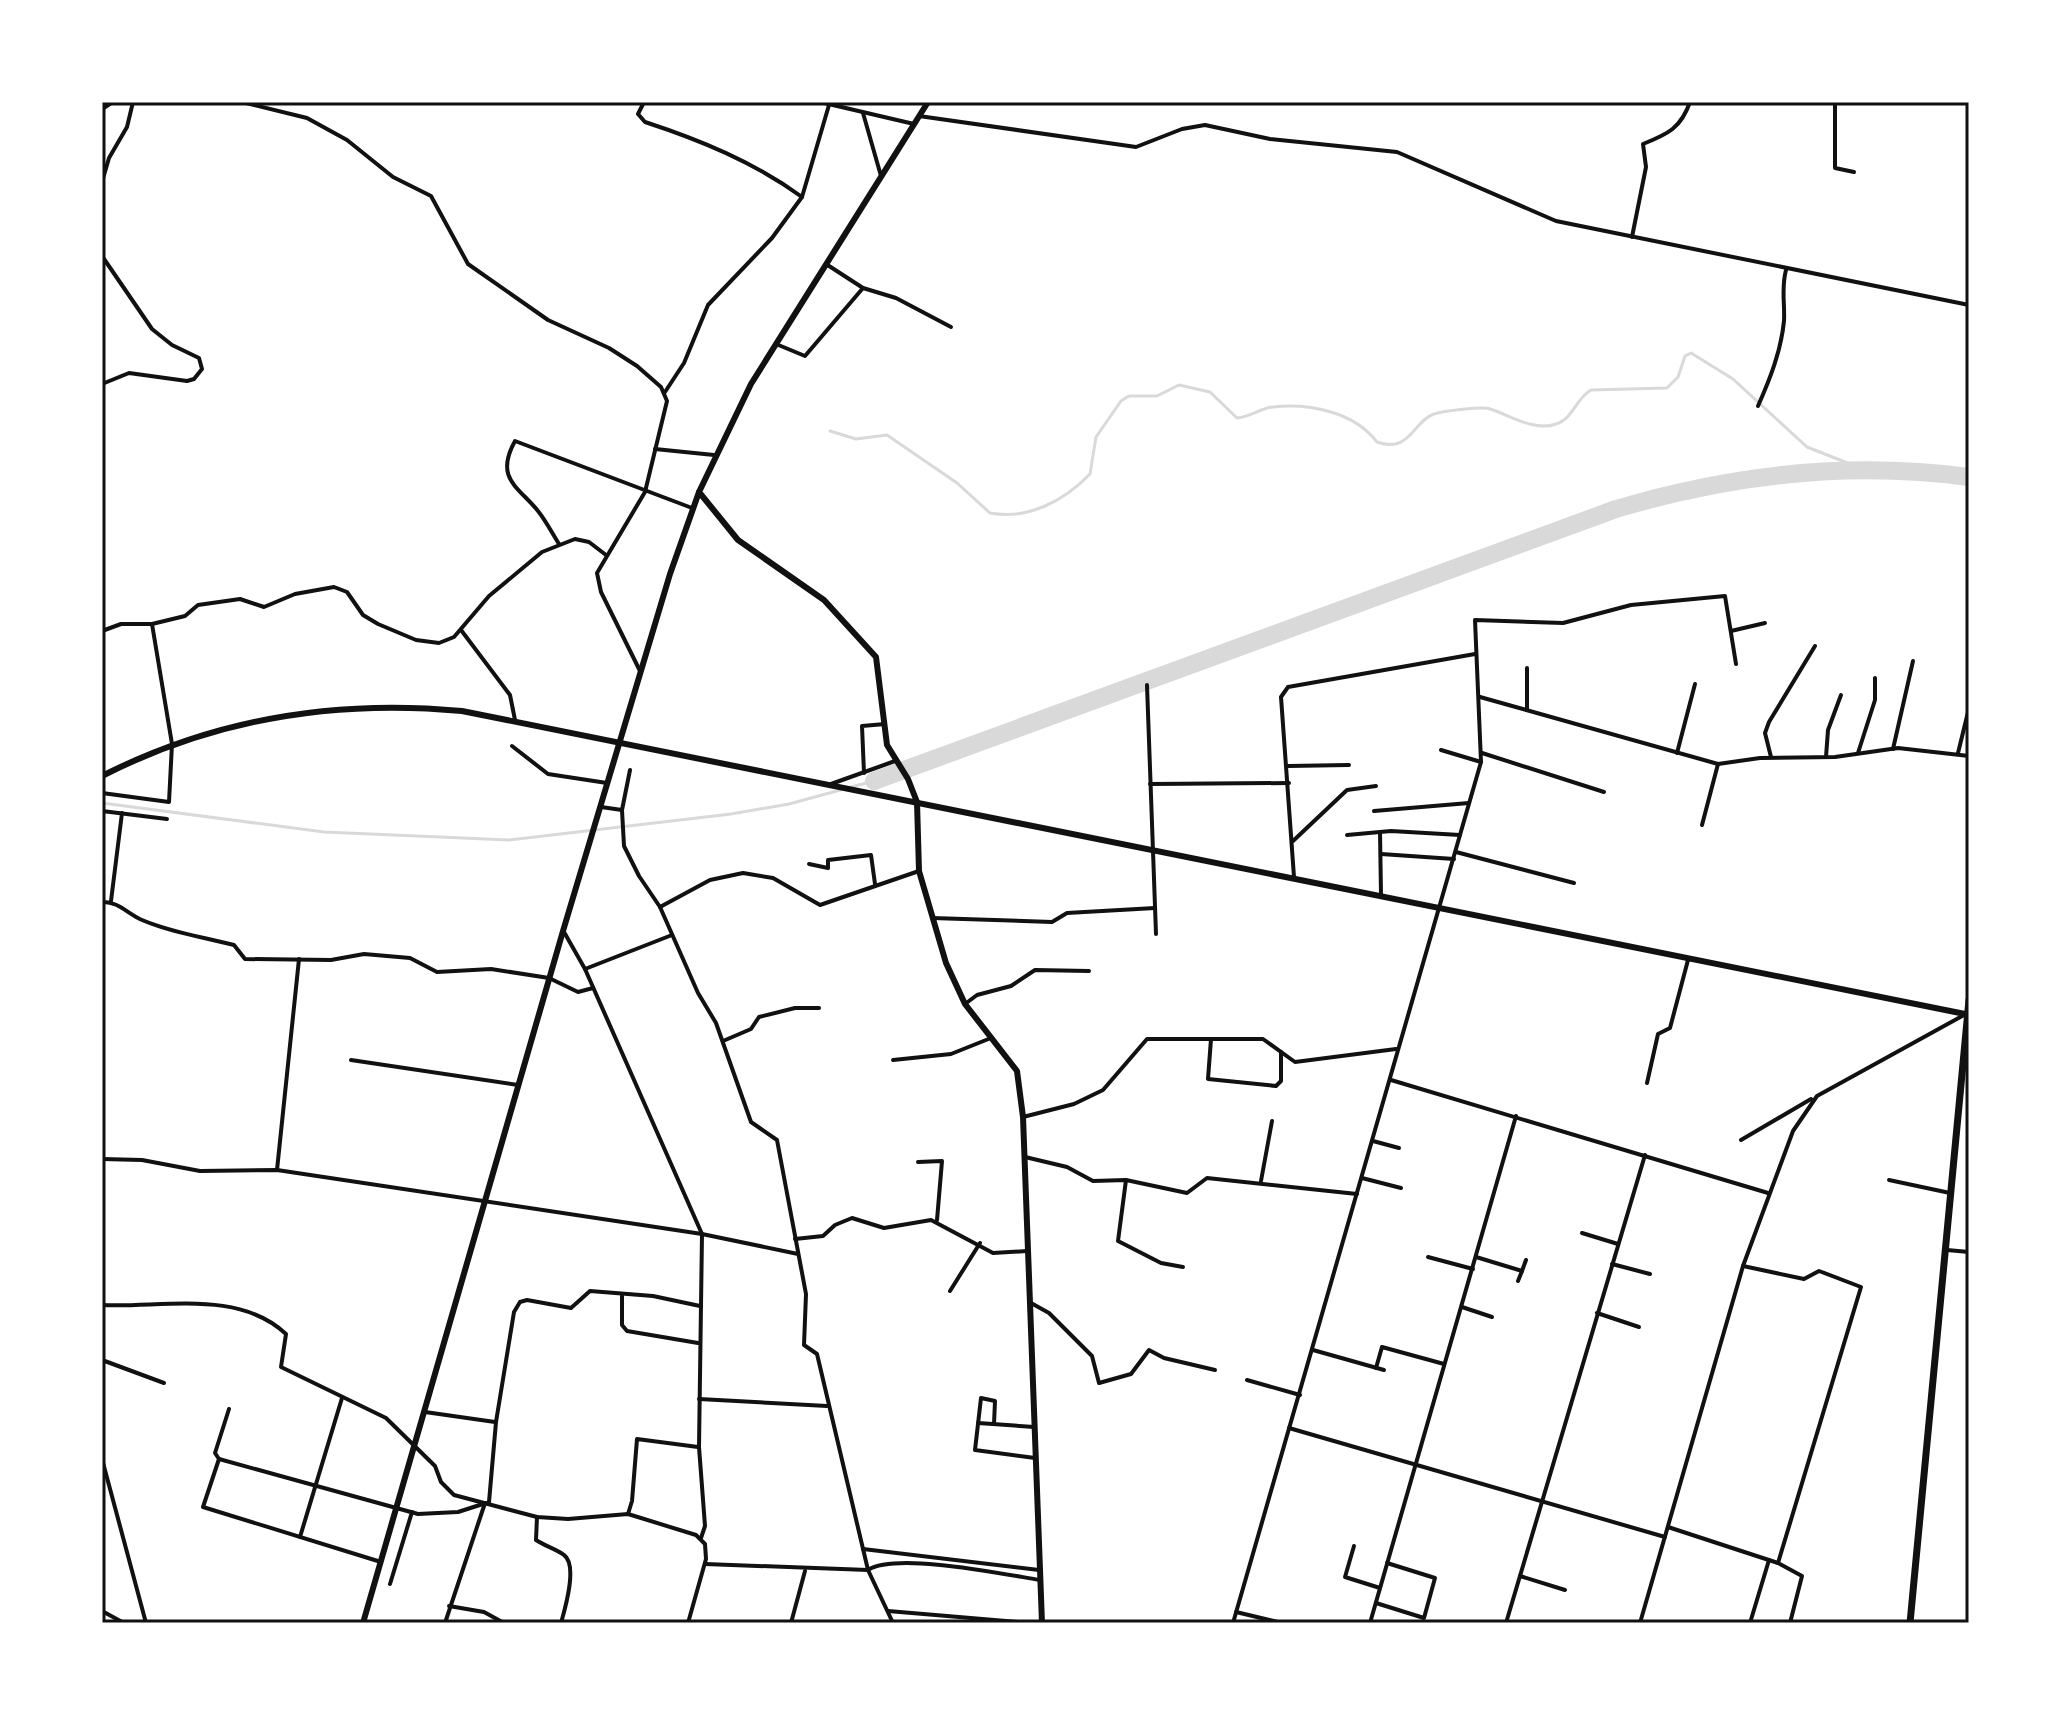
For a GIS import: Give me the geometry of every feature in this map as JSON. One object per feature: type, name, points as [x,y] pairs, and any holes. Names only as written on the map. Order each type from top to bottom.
[{"type":"highway","points":[[1910,1623],[1969,1000]]},
{"type":"street","points":[[102,108],[111,102]]},
{"type":"street","points":[[102,182],[109,158],[124,136],[133,102]]},
{"type":"street","points":[[242,102],[307,118],[347,140],[393,177],[431,196],[468,264],[548,320],[609,348],[637,366],[665,393],[667,401],[645,492],[597,573],[601,592],[641,673]]},
{"type":"street","points":[[644,102],[638,114],[645,122],[704,140],[773,177],[802,197]]},
{"type":"street","points":[[820,102],[914,124]]},
{"type":"street","points":[[363,1623],[549,978],[692,508],[714,455],[776,344],[928,102]]},
{"type":"street","points":[[1632,237],[1646,167],[1643,144],[1672,132],[1682,120],[1690,102]]},
{"type":"street","points":[[1835,102],[1835,168],[1854,172]]},
{"type":"street","points":[[665,393],[684,363],[708,305],[772,238],[802,197],[829,105]]},
{"type":"street","points":[[863,113],[881,176]]},
{"type":"street","points":[[919,116],[1136,147],[1182,129],[1205,125],[1270,139],[1397,152],[1542,217],[1786,270],[1969,305]]},
{"type":"street","points":[[102,256],[152,329],[172,345],[199,358],[202,364],[200,373],[187,381],[129,373],[102,384]]},
{"type":"street","points":[[826,264],[863,288],[896,298],[951,327]]},
{"type":"street","points":[[1759,404],[1776,362],[1784,318],[1782,287],[1786,270]]},
{"type":"street","points":[[776,344],[800,357],[805,356],[863,288]]},
{"type":"street","points":[[559,544],[538,512],[513,488],[508,460],[515,441],[692,508]]},
{"type":"street","points":[[655,449],[714,455]]},
{"type":"street","points":[[699,492],[738,540],[824,600],[872,650],[880,664],[887,745],[917,802],[919,871],[946,963],[965,1004],[1017,1071],[1025,1157],[1042,1623]]},
{"type":"street","points":[[102,631],[121,624],[152,624],[185,616],[198,605],[240,599],[264,607],[295,594],[334,587],[347,592],[370,620],[416,640],[439,643],[461,630],[519,568],[559,544],[582,540],[606,555]]},
{"type":"street","points":[[1233,1623],[1481,762],[1475,620],[1563,623],[1631,605],[1725,596],[1736,664]]},
{"type":"street","points":[[1731,631],[1765,623]]},
{"type":"street","points":[[102,793],[169,802],[172,744],[152,624]]},
{"type":"street","points":[[461,630],[510,695],[515,720]]},
{"type":"street","points":[[1771,758],[1765,733],[1769,722],[1815,646]]},
{"type":"street","points":[[1294,877],[1281,697],[1288,687],[1475,654]]},
{"type":"street","points":[[1893,749],[1913,661]]},
{"type":"street","points":[[1527,668],[1527,710]]},
{"type":"street","points":[[1858,753],[1875,700],[1875,678]]},
{"type":"street","points":[[1677,753],[1695,684]]},
{"type":"street","points":[[1147,685],[1156,934]]},
{"type":"street","points":[[1826,757],[1828,730],[1841,695]]},
{"type":"street","points":[[1480,697],[1718,764],[1893,749],[1969,756]]},
{"type":"street","points":[[102,776],[172,744],[277,715],[354,706],[418,707],[515,720],[1967,1014]]},
{"type":"street","points":[[1958,753],[1969,709]]},
{"type":"street","points":[[864,773],[862,726],[885,724]]},
{"type":"street","points":[[512,746],[548,774],[607,783]]},
{"type":"street","points":[[1441,750],[1481,762]]},
{"type":"street","points":[[1482,753],[1604,792]]},
{"type":"street","points":[[831,785],[896,762]]},
{"type":"street","points":[[1702,825],[1718,764]]},
{"type":"street","points":[[1288,766],[1349,765]]},
{"type":"street","points":[[630,770],[622,810],[622,833],[639,876],[660,907],[723,1041],[751,1122],[777,1140],[806,1294],[804,1345],[817,1354],[868,1570],[893,1623]]},
{"type":"street","points":[[1150,784],[1289,783]]},
{"type":"street","points":[[1293,841],[1347,790],[1376,786]]},
{"type":"street","points":[[1374,811],[1469,803]]},
{"type":"street","points":[[601,807],[622,810]]},
{"type":"street","points":[[102,811],[167,819]]},
{"type":"street","points":[[111,901],[122,813]]},
{"type":"street","points":[[1347,835],[1380,832],[1460,836]]},
{"type":"street","points":[[1380,832],[1381,894]]},
{"type":"street","points":[[1456,852],[1574,883]]},
{"type":"street","points":[[1381,854],[1454,859]]},
{"type":"street","points":[[809,864],[828,868],[828,860],[871,855],[875,884]]},
{"type":"street","points":[[660,907],[725,875],[768,877],[820,905],[919,871]]},
{"type":"street","points":[[102,902],[111,901],[140,919],[181,934],[234,945],[245,959],[331,960],[364,954],[410,958],[437,972],[491,969],[549,978],[578,992],[593,988]]},
{"type":"street","points":[[932,918],[1052,922],[1067,913],[1155,908]]},
{"type":"street","points":[[563,931],[585,969],[702,1234],[699,1447],[705,1526],[701,1538],[705,1564],[688,1623]]},
{"type":"street","points":[[585,969],[672,935]]},
{"type":"street","points":[[1647,1083],[1658,1034],[1670,1028],[1689,957]]},
{"type":"street","points":[[277,1170],[299,959]]},
{"type":"street","points":[[965,1004],[977,995],[1011,986],[1035,970],[1089,971]]},
{"type":"street","points":[[723,1041],[751,1029],[759,1017],[795,1008],[819,1008]]},
{"type":"street","points":[[1741,1140],[1967,1014]]},
{"type":"street","points":[[893,1060],[951,1054],[992,1038]]},
{"type":"street","points":[[1023,1117],[1074,1104],[1103,1090],[1147,1039],[1263,1039],[1295,1062],[1397,1049]]},
{"type":"street","points":[[1211,1039],[1208,1079],[1276,1086],[1281,1081],[1281,1052]]},
{"type":"street","points":[[351,1060],[519,1085]]},
{"type":"street","points":[[1391,1080],[1768,1193]]},
{"type":"street","points":[[1640,1623],[1743,1266],[1793,1131],[1817,1096]]},
{"type":"street","points":[[1370,1623],[1516,1116]]},
{"type":"street","points":[[1261,1181],[1272,1121]]},
{"type":"street","points":[[1373,1141],[1399,1148]]},
{"type":"street","points":[[1506,1623],[1645,1155]]},
{"type":"street","points":[[1025,1157],[1067,1167],[1093,1181],[1126,1180],[1187,1193],[1207,1178],[1261,1181],[1357,1194]]},
{"type":"street","points":[[102,1159],[142,1160],[200,1171],[277,1170],[702,1234],[798,1254]]},
{"type":"street","points":[[918,1162],[942,1161],[937,1220]]},
{"type":"street","points":[[1362,1178],[1401,1188]]},
{"type":"street","points":[[1126,1180],[1118,1241],[1161,1263],[1183,1267]]},
{"type":"street","points":[[1889,1180],[1950,1193]]},
{"type":"street","points":[[795,1239],[823,1236],[835,1225],[852,1218],[884,1228],[937,1220],[961,1237],[980,1243],[998,1254],[1027,1251]]},
{"type":"street","points":[[1582,1233],[1618,1244]]},
{"type":"street","points":[[950,1291],[980,1243]]},
{"type":"street","points":[[1944,1250],[1969,1252]]},
{"type":"street","points":[[1428,1257],[1473,1269]]},
{"type":"street","points":[[1476,1257],[1522,1271]]},
{"type":"street","points":[[1518,1281],[1526,1260]]},
{"type":"street","points":[[1612,1264],[1650,1274]]},
{"type":"street","points":[[1743,1266],[1804,1279],[1819,1271],[1861,1287],[1778,1563]]},
{"type":"street","points":[[445,1623],[487,1503],[496,1422],[514,1312],[520,1302],[527,1300],[571,1308],[590,1291],[622,1296],[653,1296],[700,1306]]},
{"type":"street","points":[[622,1296],[622,1325],[627,1331],[699,1343]]},
{"type":"street","points":[[1029,1302],[1049,1313],[1092,1356],[1099,1383],[1131,1374],[1149,1350],[1164,1358],[1215,1370]]},
{"type":"street","points":[[102,1305],[204,1304],[243,1310],[273,1322],[286,1334],[281,1367],[386,1418],[435,1466],[447,1490],[454,1495],[537,1517],[568,1519],[628,1514],[701,1538]]},
{"type":"street","points":[[1462,1307],[1492,1317]]},
{"type":"street","points":[[1597,1313],[1639,1327]]},
{"type":"street","points":[[1376,1368],[1382,1347],[1445,1364]]},
{"type":"street","points":[[1313,1350],[1384,1370]]},
{"type":"street","points":[[102,1360],[164,1383]]},
{"type":"street","points":[[1247,1380],[1300,1395]]},
{"type":"street","points":[[300,1537],[342,1398]]},
{"type":"street","points":[[994,1424],[995,1401],[981,1398],[975,1450],[1035,1458]]},
{"type":"street","points":[[699,1399],[827,1406]]},
{"type":"street","points":[[229,1409],[215,1453],[219,1459],[412,1512],[458,1512],[487,1503]]},
{"type":"street","points":[[422,1412],[496,1422]]},
{"type":"street","points":[[978,1423],[1034,1427]]},
{"type":"street","points":[[1289,1428],[1665,1537]]},
{"type":"street","points":[[628,1514],[632,1501],[637,1439],[699,1447]]},
{"type":"street","points":[[102,1459],[146,1623]]},
{"type":"street","points":[[219,1459],[203,1507],[381,1562]]},
{"type":"street","points":[[390,1584],[412,1512]]},
{"type":"street","points":[[537,1517],[536,1540],[565,1555],[570,1563],[569,1593],[561,1623]]},
{"type":"street","points":[[1668,1527],[1778,1563],[1802,1576],[1790,1623]]},
{"type":"street","points":[[1354,1546],[1345,1577],[1380,1588]]},
{"type":"street","points":[[863,1549],[1039,1570]]},
{"type":"street","points":[[1750,1623],[1769,1560]]},
{"type":"street","points":[[705,1564],[868,1570],[876,1565],[920,1563],[1040,1580]]},
{"type":"street","points":[[1376,1603],[1424,1618],[1435,1578],[1387,1563]]},
{"type":"street","points":[[791,1623],[805,1570]]},
{"type":"street","points":[[1520,1576],[1565,1590]]},
{"type":"street","points":[[449,1606],[484,1612],[504,1623]]},
{"type":"street","points":[[102,1611],[124,1623]]},
{"type":"street","points":[[888,1611],[1030,1623]]},
{"type":"street","points":[[1236,1612],[1282,1623]]},
{"type":"waterway","points":[[830,431],[856,439],[887,435],[957,483],[990,513],[1018,514],[1057,500],[1090,474],[1096,437],[1121,401],[1129,396],[1157,396],[1179,385],[1210,392],[1237,418],[1273,407],[1316,408],[1356,423],[1377,442],[1388,445],[1404,440],[1434,414],[1454,410],[1486,408],[1539,426],[1556,424],[1567,418],[1591,390],[1667,388],[1678,377],[1685,356],[1691,353],[1733,379],[1807,447],[1868,471]]},
{"type":"waterway","points":[[874,781],[1616,509],[1659,497],[1747,480],[1836,471],[1925,472],[1969,477]]},
{"type":"waterway","points":[[851,787],[874,781]]},
{"type":"waterway","points":[[102,803],[324,832],[509,840],[731,814],[789,804],[844,789]]}]
